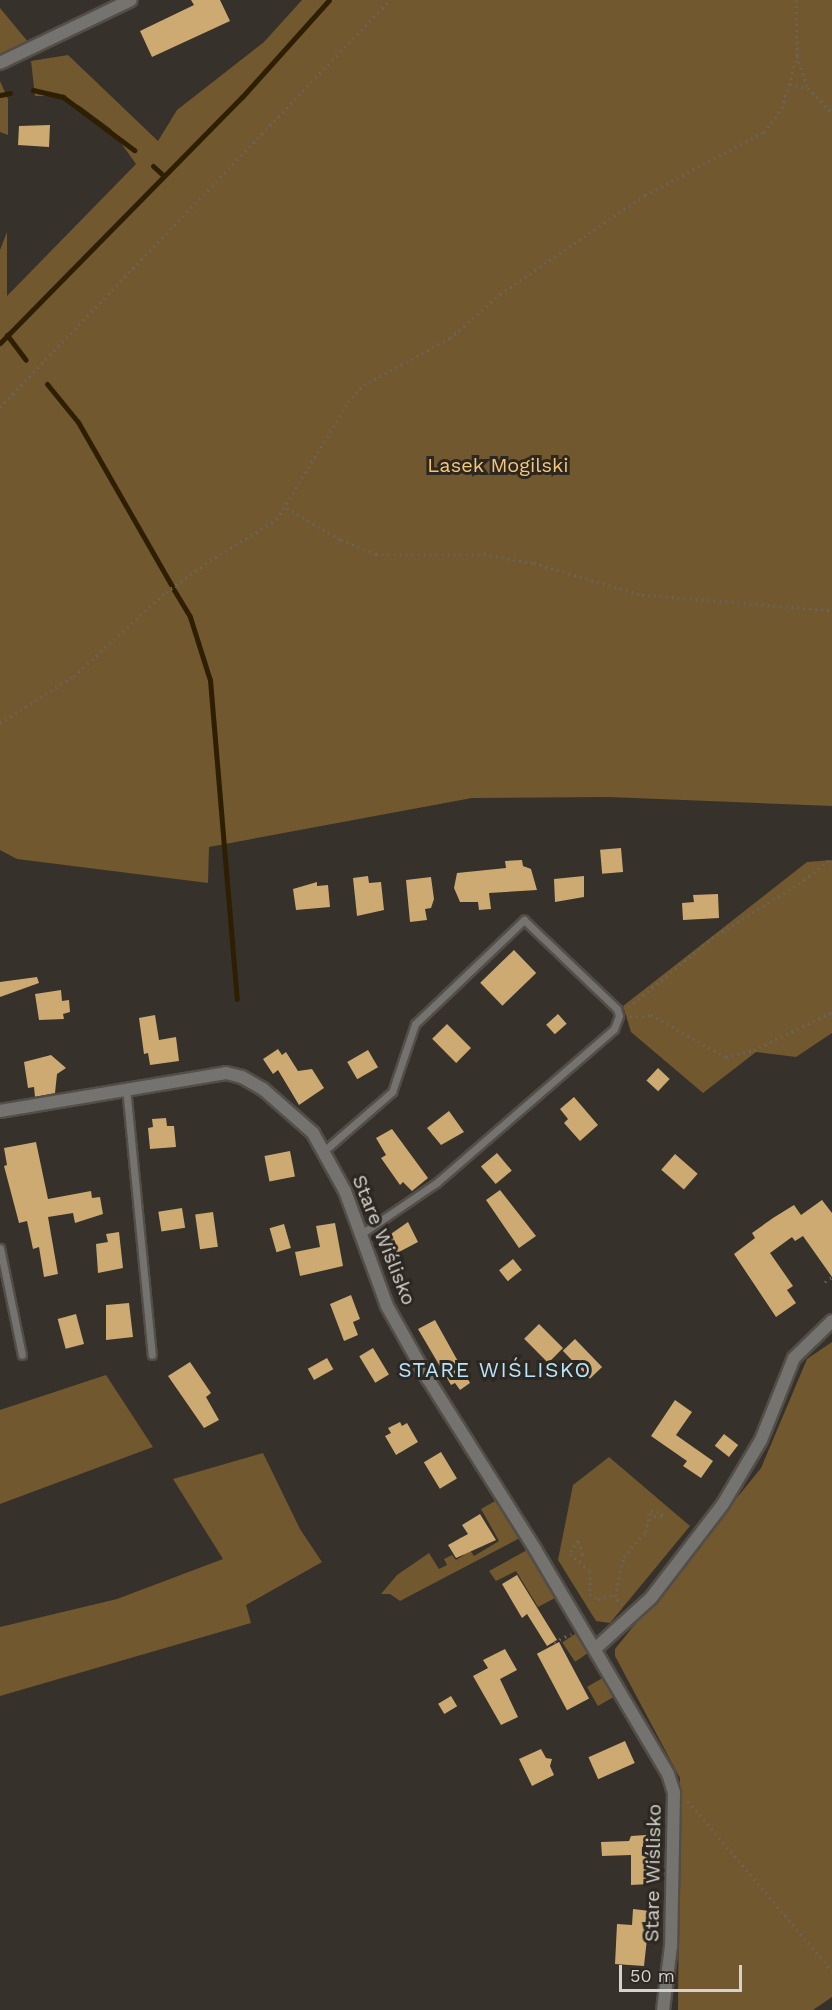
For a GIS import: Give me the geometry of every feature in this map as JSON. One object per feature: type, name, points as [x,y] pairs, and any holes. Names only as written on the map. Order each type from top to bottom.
[{"type":"street","points":[[0,63],[131,0]]},
{"type":"street","name":"Stare Wiślisko","points":[[0,1111],[212,1073],[235,1074],[263,1089],[300,1119],[325,1150],[361,1234],[387,1306],[428,1379],[596,1648],[660,1756],[674,1793],[671,1946],[663,2010]]},
{"type":"street","points":[[596,1648],[635,1616],[723,1504],[761,1440],[795,1358],[832,1321]]},
{"type":"lane","points":[[325,1150],[392,1092],[415,1024],[524,920],[618,1009],[620,1017],[614,1029],[602,1040],[436,1183],[361,1234]]},
{"type":"lane","points":[[126,1087],[152,1355]]},
{"type":"lane","points":[[0,1248],[22,1355]]},
{"type":"path","points":[[0,406],[390,0]]},
{"type":"path","points":[[0,723],[74,676],[166,592],[287,508],[348,402],[364,385],[416,360],[450,338],[500,294],[645,195],[754,139],[782,108],[790,84],[797,56],[796,0]]},
{"type":"path","points":[[797,56],[808,88],[832,112]]},
{"type":"path","points":[[790,84],[808,88]]},
{"type":"path","points":[[287,508],[341,540],[376,554],[493,555],[534,563],[642,595],[832,610]]},
{"type":"path","points":[[832,858],[804,880],[712,938],[638,996],[622,1016],[651,1015],[726,1057],[754,1050],[832,1012]]},
{"type":"path","points":[[825,1282],[832,1277]]},
{"type":"path","points":[[615,1596],[624,1557],[645,1532],[650,1517]]},
{"type":"path","points":[[580,1561],[583,1554],[578,1540],[570,1554],[590,1571],[590,1594],[598,1599],[615,1596]]},
{"type":"path","points":[[615,1596],[635,1616]]},
{"type":"path","points":[[554,1642],[578,1630]]},
{"type":"path","points":[[674,1793],[681,1792],[832,1971]]},
{"type":"green space","name":"Lasek Mogilski","points":[[302,0],[832,0],[832,806],[609,797],[472,798],[209,847],[208,883],[17,859],[0,850],[0,250],[7,232],[7,296],[136,164],[111,129],[80,106],[55,96],[35,96],[31,61],[68,55],[158,141],[177,110],[264,42]]},
{"type":"green space","points":[[0,8],[29,43],[0,58]]},
{"type":"green space","points":[[0,81],[8,99],[8,135],[0,132]]},
{"type":"green space","points":[[832,860],[832,1033],[796,1057],[756,1052],[703,1093],[631,1032],[623,1006],[807,862]]},
{"type":"green space","points":[[832,1342],[832,1997],[813,2010],[678,2010],[680,1778],[615,1656],[615,1649],[761,1468],[807,1359]]},
{"type":"green space","points":[[106,1375],[153,1447],[0,1504],[0,1410]]},
{"type":"green space","points":[[263,1453],[300,1529],[322,1562],[246,1605],[251,1623],[0,1696],[0,1627],[117,1599],[223,1559],[173,1479]]},
{"type":"green space","points":[[609,1457],[690,1526],[610,1623],[596,1621],[558,1560],[573,1485]]},
{"type":"green space","points":[[497,1500],[520,1538],[400,1601],[390,1594],[381,1594],[397,1575],[429,1553],[439,1569],[447,1565],[444,1559],[452,1555],[456,1560],[464,1555],[456,1541],[461,1537],[474,1556],[499,1541],[481,1509]]},
{"type":"green space","points":[[527,1550],[555,1598],[538,1607],[516,1571],[496,1581],[489,1571]]},
{"type":"green space","points":[[578,1632],[591,1651],[575,1662],[562,1643]]},
{"type":"green space","points":[[606,1676],[617,1695],[598,1706],[587,1687]]},
{"type":"building","points":[[191,0],[220,0],[230,21],[152,57],[140,31],[194,5]]},
{"type":"building","points":[[50,125],[49,147],[18,145],[19,126]]},
{"type":"building","points":[[621,848],[623,872],[602,874],[600,850]]},
{"type":"building","points":[[522,860],[523,866],[531,869],[537,890],[489,893],[491,909],[479,910],[478,902],[460,902],[454,888],[457,873],[506,868],[505,861]]},
{"type":"building","points":[[368,876],[369,883],[381,882],[384,910],[357,916],[353,878]]},
{"type":"building","points":[[584,876],[584,897],[555,902],[554,879]]},
{"type":"building","points":[[431,877],[434,899],[431,908],[425,909],[427,920],[410,922],[406,880]]},
{"type":"building","points":[[317,882],[317,886],[328,885],[330,907],[296,910],[293,889]]},
{"type":"building","points":[[718,894],[719,918],[683,920],[682,903],[694,902],[693,895]]},
{"type":"building","points":[[514,950],[536,973],[502,1006],[480,983]]},
{"type":"building","points":[[37,977],[39,983],[0,997],[0,982]]},
{"type":"building","points":[[61,990],[62,1001],[69,1000],[70,1012],[63,1014],[64,1019],[39,1020],[35,994]]},
{"type":"building","points":[[558,1014],[567,1024],[555,1034],[546,1025]]},
{"type":"building","points":[[155,1015],[159,1040],[176,1037],[179,1061],[150,1065],[148,1053],[144,1054],[139,1018]]},
{"type":"building","points":[[447,1024],[471,1048],[456,1063],[432,1039]]},
{"type":"building","points":[[278,1049],[282,1055],[286,1052],[298,1071],[312,1069],[324,1088],[299,1105],[278,1070],[273,1074],[263,1059]]},
{"type":"building","points":[[368,1050],[378,1067],[357,1079],[347,1062]]},
{"type":"building","points":[[51,1055],[66,1068],[57,1074],[55,1093],[35,1097],[34,1087],[28,1088],[24,1062]]},
{"type":"building","points":[[658,1068],[670,1079],[658,1091],[646,1080]]},
{"type":"building","points":[[574,1097],[598,1125],[580,1141],[564,1123],[568,1119],[560,1109]]},
{"type":"building","points":[[449,1111],[464,1132],[441,1145],[427,1128]]},
{"type":"building","points":[[166,1118],[167,1126],[174,1126],[176,1147],[150,1149],[148,1128],[153,1127],[152,1119]]},
{"type":"building","points":[[392,1129],[428,1178],[412,1191],[403,1182],[400,1185],[381,1158],[386,1155],[376,1138]]},
{"type":"building","points":[[36,1142],[48,1199],[91,1191],[92,1198],[100,1197],[103,1214],[75,1223],[73,1213],[48,1217],[58,1274],[44,1277],[39,1247],[33,1249],[27,1221],[19,1223],[4,1166],[7,1165],[4,1148]]},
{"type":"building","points":[[290,1151],[295,1177],[269,1181],[264,1156]]},
{"type":"building","points":[[497,1153],[512,1171],[496,1184],[481,1166]]},
{"type":"building","points":[[675,1154],[698,1174],[684,1190],[661,1170]]},
{"type":"building","points":[[500,1190],[536,1236],[519,1248],[486,1200]]},
{"type":"building","points":[[822,1200],[832,1213],[832,1277],[803,1236],[795,1241],[792,1237],[770,1253],[793,1286],[787,1290],[796,1303],[776,1317],[734,1254],[755,1238],[752,1233],[794,1205],[801,1215]]},
{"type":"building","points":[[182,1208],[185,1228],[161,1232],[158,1212]]},
{"type":"building","points":[[213,1212],[218,1247],[200,1249],[195,1215]]},
{"type":"building","points":[[408,1222],[418,1242],[397,1253],[388,1236]]},
{"type":"building","points":[[335,1223],[343,1266],[300,1276],[295,1252],[320,1247],[316,1226]]},
{"type":"building","points":[[284,1224],[291,1248],[276,1252],[270,1228]]},
{"type":"building","points":[[119,1232],[123,1268],[98,1273],[96,1244],[108,1242],[106,1234]]},
{"type":"building","points":[[513,1259],[522,1270],[508,1281],[499,1270]]},
{"type":"building","points":[[351,1295],[360,1319],[353,1322],[358,1335],[344,1341],[330,1304]]},
{"type":"building","points":[[129,1303],[133,1337],[106,1340],[106,1305]]},
{"type":"building","points":[[76,1314],[84,1344],[66,1349],[58,1319]]},
{"type":"building","points":[[435,1320],[470,1383],[460,1390],[455,1383],[451,1385],[418,1329]]},
{"type":"building","points":[[539,1324],[563,1348],[548,1363],[524,1339]]},
{"type":"building","points":[[575,1339],[602,1367],[590,1379],[563,1351]]},
{"type":"building","points":[[373,1348],[389,1375],[375,1383],[359,1356]]},
{"type":"building","points":[[327,1358],[333,1369],[314,1380],[308,1369]]},
{"type":"building","points":[[190,1362],[211,1393],[206,1397],[219,1420],[204,1428],[168,1376]]},
{"type":"building","points":[[675,1400],[692,1412],[676,1435],[713,1461],[701,1478],[683,1466],[687,1461],[651,1436]]},
{"type":"building","points":[[400,1422],[402,1426],[407,1423],[418,1442],[396,1455],[385,1436],[391,1433],[388,1428]]},
{"type":"building","points":[[724,1434],[738,1445],[729,1457],[715,1446]]},
{"type":"building","points":[[441,1452],[457,1479],[440,1489],[424,1462]]},
{"type":"building","points":[[480,1514],[496,1540],[456,1558],[448,1545],[468,1534],[462,1525]]},
{"type":"building","points":[[517,1575],[557,1640],[547,1646],[527,1614],[522,1618],[502,1584]]},
{"type":"building","points":[[559,1642],[589,1699],[567,1710],[537,1654]]},
{"type":"building","points":[[505,1649],[517,1670],[500,1679],[518,1717],[501,1725],[473,1676],[488,1668],[483,1660]]},
{"type":"building","points":[[451,1696],[457,1706],[444,1714],[438,1704]]},
{"type":"building","points":[[625,1741],[635,1763],[598,1779],[588,1757]]},
{"type":"building","points":[[541,1749],[546,1758],[552,1759],[550,1766],[554,1775],[532,1786],[519,1759]]},
{"type":"building","points":[[646,1835],[649,1884],[631,1885],[631,1855],[602,1856],[601,1842],[629,1841],[631,1836]]},
{"type":"building","points":[[633,1909],[650,1911],[644,1966],[615,1964],[617,1924],[632,1925]]},
{"type":"waterway","points":[[0,343],[242,97],[329,0]]},
{"type":"waterway","points":[[33,90],[63,97],[134,150]]},
{"type":"waterway","points":[[0,95],[10,93]]},
{"type":"waterway","points":[[153,166],[162,174]]},
{"type":"waterway","points":[[7,335],[26,360]]},
{"type":"waterway","points":[[47,384],[78,422],[172,586]]},
{"type":"waterway","points":[[174,590],[190,617],[210,680],[237,999]]},
{"type":"district","name":"STARE WIŚLISKO","points":[[495,1370]]}]
